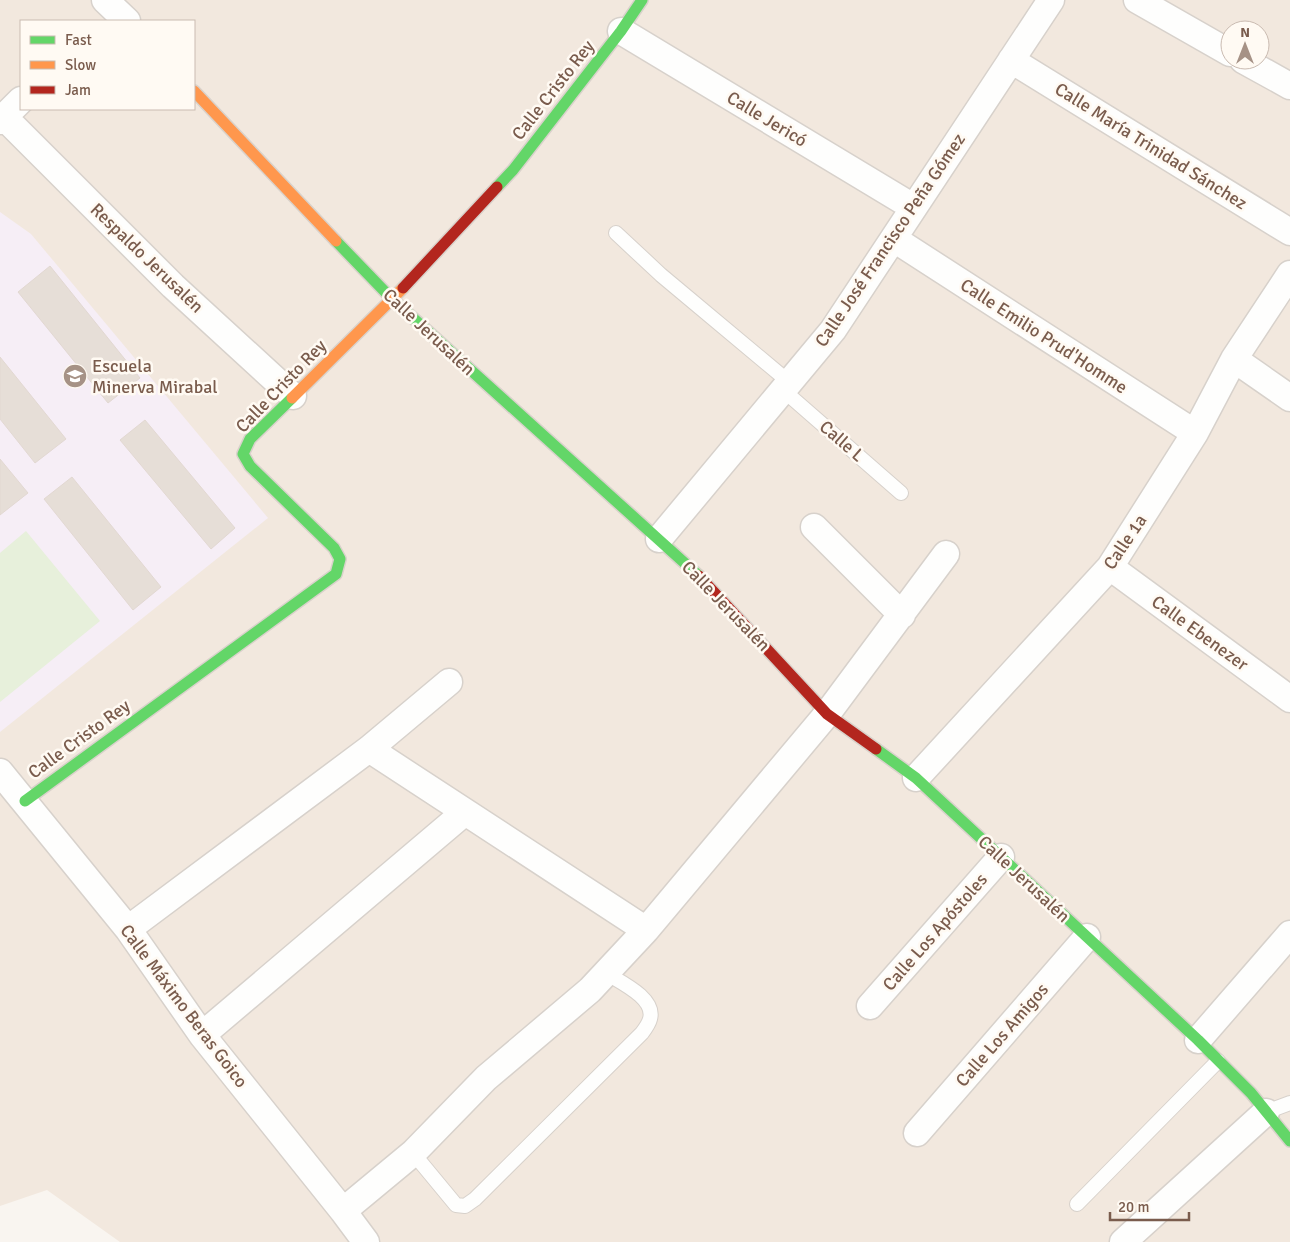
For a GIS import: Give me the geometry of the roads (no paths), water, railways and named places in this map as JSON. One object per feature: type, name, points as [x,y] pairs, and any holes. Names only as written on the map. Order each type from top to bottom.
[{"type":"street","name":"Calle Cristo Rey","points":[[24,801],[336,574],[340,559],[334,548],[250,466],[242,454],[250,439],[392,299],[514,170],[621,31],[642,0]]},
{"type":"street","name":"Calle José Francisco Peña Gómez","points":[[659,539],[833,330],[1052,0]]},
{"type":"street","points":[[1137,0],[1220,47]]},
{"type":"street","name":"Calle Jericó","points":[[621,31],[913,207]]},
{"type":"street","name":"Calle María Trinidad Sánchez","points":[[1011,60],[1290,232]]},
{"type":"street","points":[[1261,70],[1290,86]]},
{"type":"street","name":"Calle Jerusalén","points":[[195,92],[392,299],[696,573],[827,714],[916,778],[1198,1040],[1251,1093],[1278,1107],[1290,1141]]},
{"type":"street","name":"Respaldo Jerusalén","points":[[8,112],[174,286],[293,396]]},
{"type":"street","name":"Calle Emilio Prud'Homme","points":[[894,239],[1195,432]]},
{"type":"street","name":"Calle 1a","points":[[916,778],[1110,567],[1195,432],[1234,359],[1290,274]]},
{"type":"street","points":[[1234,359],[1290,398]]},
{"type":"street","points":[[814,527],[902,615]]},
{"type":"street","points":[[343,1211],[413,1152],[486,1078],[590,990],[646,930],[827,714],[946,554]]},
{"type":"street","name":"Calle Ebenezer","points":[[1110,567],[1290,699]]},
{"type":"street","points":[[128,929],[369,749],[449,682]]},
{"type":"street","points":[[369,749],[646,930]]},
{"type":"street","name":"Calle Máximo Beras Goico","points":[[0,772],[128,929],[202,1035],[366,1242]]},
{"type":"street","points":[[202,1035],[465,812]]},
{"type":"street","name":"Calle Los Apóstoles","points":[[870,1006],[1001,857]]},
{"type":"street","points":[[1198,1040],[1290,934]]},
{"type":"street","name":"Calle Los Amigos","points":[[917,1134],[1087,937]]},
{"type":"street","points":[[1123,1242],[1278,1107]]},
{"type":"lane","name":"Calle L","points":[[616,233],[786,386],[901,493]]},
{"type":"lane","points":[[413,1152],[456,1205],[466,1206],[475,1199],[642,1033],[650,1018],[650,1008],[641,995],[606,973]]},
{"type":"lane","points":[[1077,1204],[1218,1061]]},
{"type":"place","name":"Escuela Minerva Mirabal","points":[[75,376]]}]
